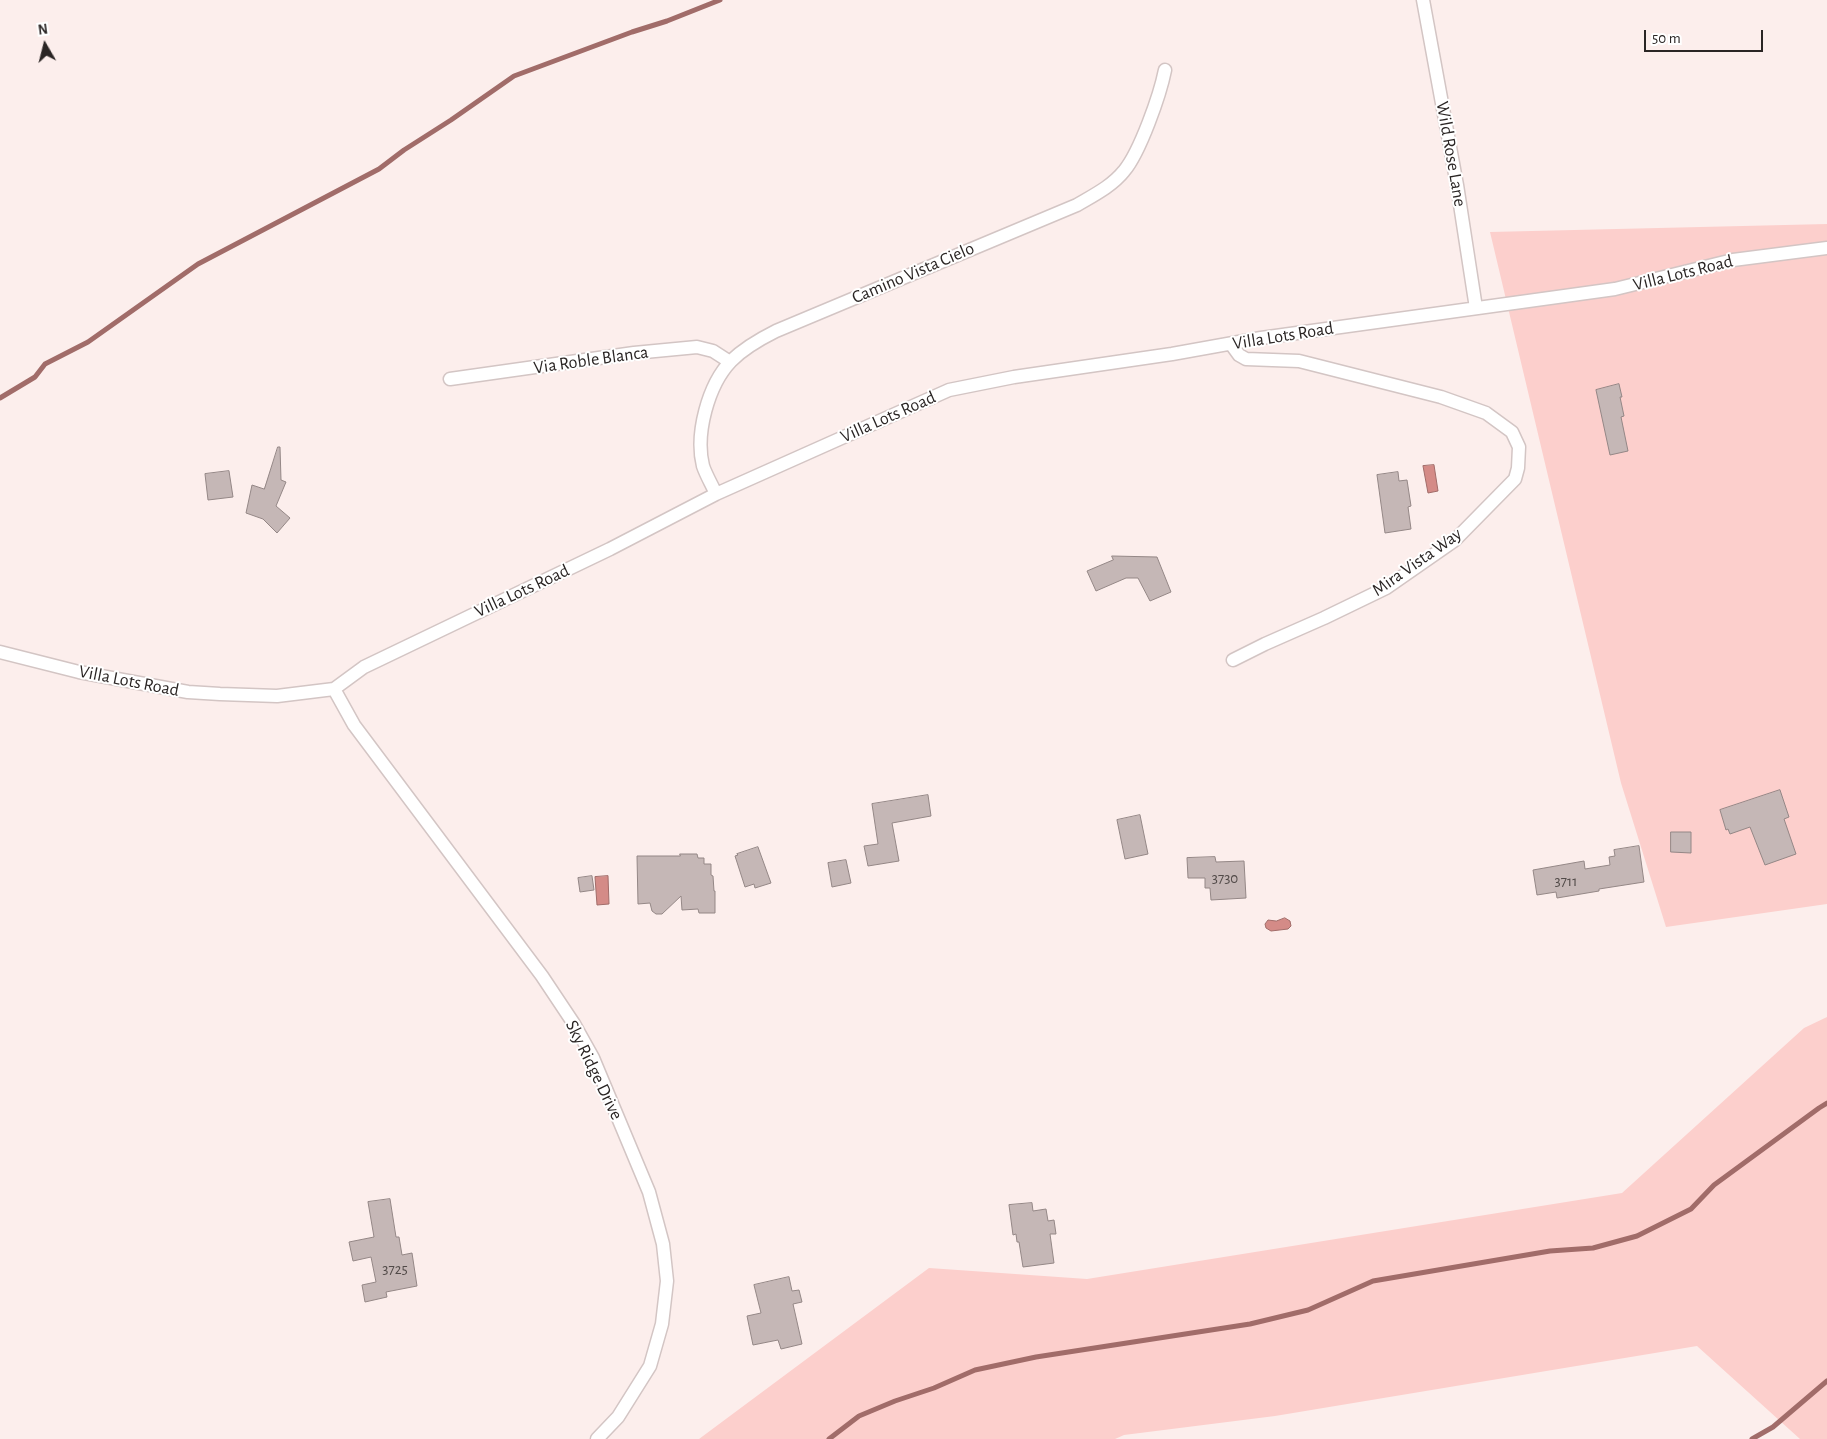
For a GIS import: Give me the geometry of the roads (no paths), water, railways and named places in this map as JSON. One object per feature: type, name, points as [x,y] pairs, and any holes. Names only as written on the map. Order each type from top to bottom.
[{"type":"street","name":"Wild Rose Lane","points":[[1423,0],[1458,185],[1476,308]]},
{"type":"street","name":"Camino Vista Cielo","points":[[716,494],[703,467],[700,445],[703,415],[714,389],[730,362],[753,343],[776,330],[1077,205],[1103,190],[1125,170],[1138,147],[1166,70]]},
{"type":"street","name":"Villa Lots Road","points":[[0,652],[80,672],[188,692],[277,696],[334,689],[364,666],[610,550],[716,494],[949,390],[1014,377],[1261,338],[1615,289],[1733,260],[1827,248]]},
{"type":"street","name":"Mira Vista Way","points":[[1231,344],[1238,355],[1246,358],[1299,362],[1441,397],[1486,413],[1512,432],[1519,447],[1518,468],[1515,479],[1455,540],[1386,588],[1233,660]]},
{"type":"street","name":"Via Roble Blanca","points":[[450,379],[634,353],[697,347],[713,351],[730,362]]},
{"type":"street","name":"Sky Ridge Drive","points":[[334,689],[354,725],[542,976],[574,1024],[593,1058],[649,1192],[663,1244],[667,1281],[662,1324],[650,1366],[618,1417],[597,1439]]},
{"type":"waterway","points":[[0,398],[35,377],[45,364],[88,342],[198,264],[379,169],[514,76],[720,0]]},
{"type":"waterway","points":[[829,1439],[859,1416],[934,1388],[975,1370],[1036,1357],[1250,1324],[1308,1310],[1373,1281],[1550,1251],[1593,1248],[1637,1236],[1691,1209],[1714,1185],[1827,1103]]},
{"type":"waterway","points":[[1752,1439],[1773,1427],[1827,1381]]}]
